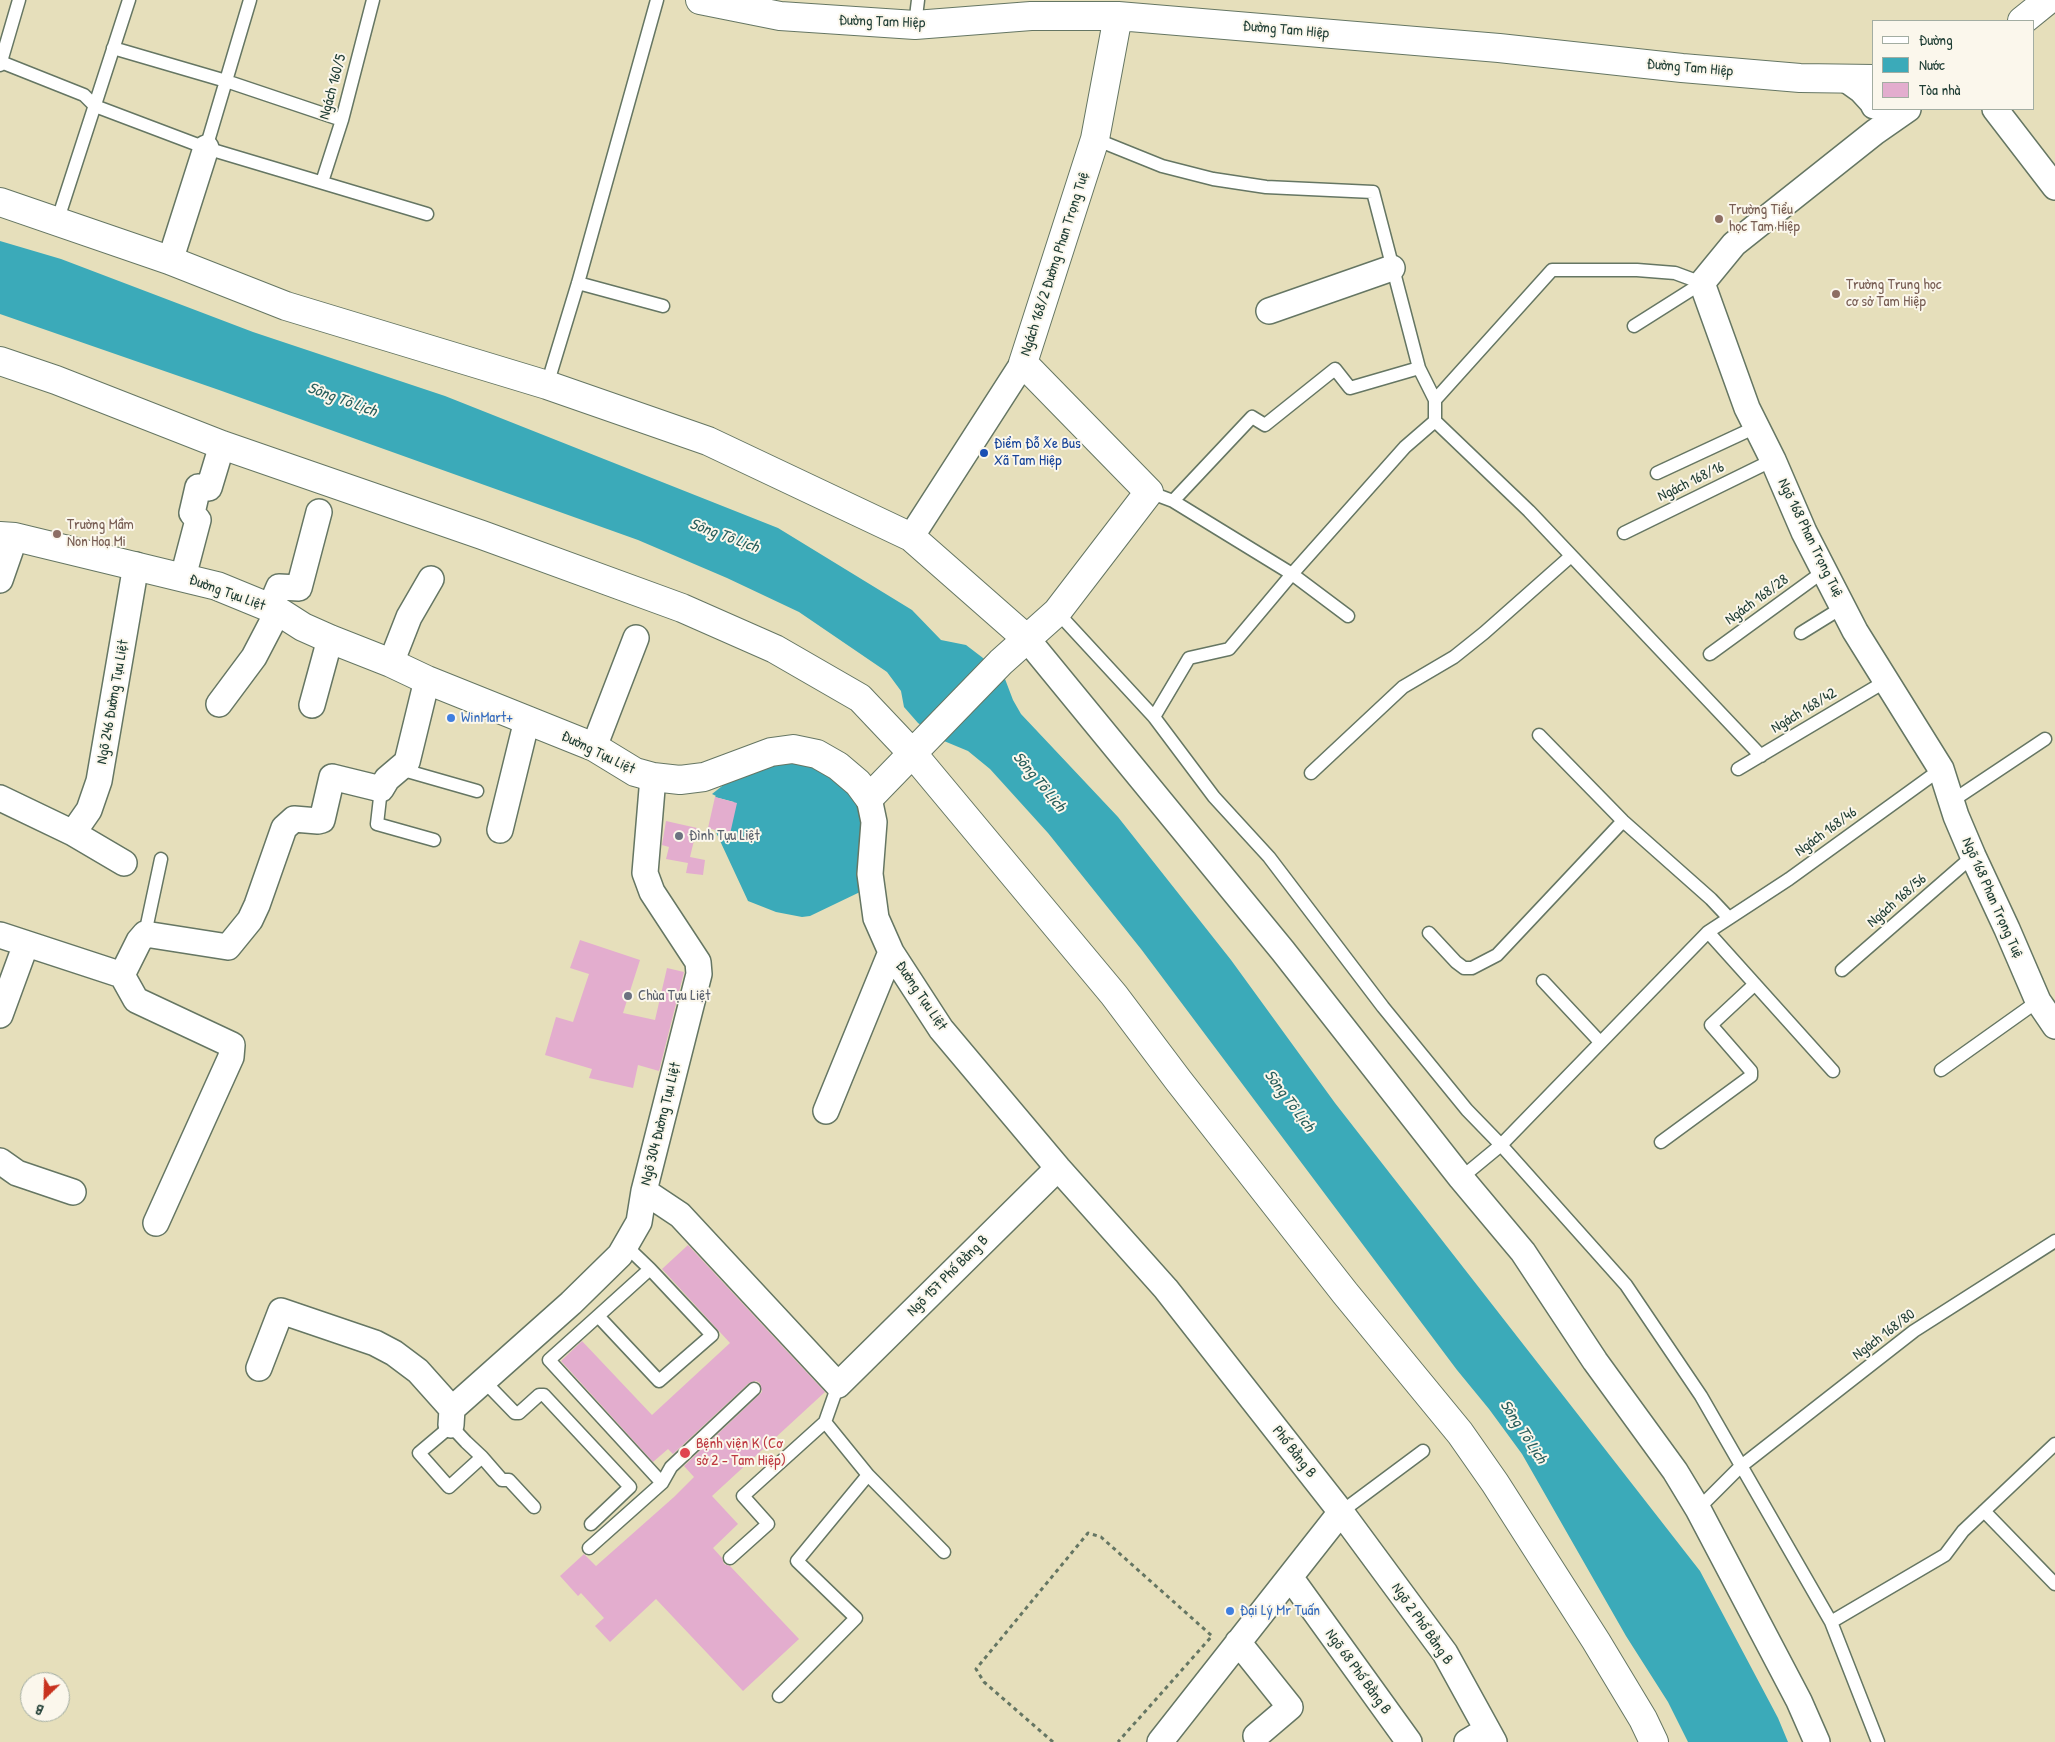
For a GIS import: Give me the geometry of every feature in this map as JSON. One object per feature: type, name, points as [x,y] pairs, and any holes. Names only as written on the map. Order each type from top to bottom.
[{"type":"street","name":"Đường Tam Hiệp","points":[[700,0],[782,8],[1031,16],[1120,8],[1682,68],[1847,80],[1872,79]]},
{"type":"street","points":[[2023,20],[2048,0]]},
{"type":"street","name":"Ngách 168/2 Đường Phan Trọng Tuệ","points":[[1120,8],[1095,139],[1023,363],[1161,497]]},
{"type":"street","points":[[1847,80],[1861,90],[1872,102]]},
{"type":"street","points":[[1702,283],[1734,244],[1875,115],[1902,110]]},
{"type":"street","points":[[1996,110],[2055,187]]},
{"type":"street","points":[[170,262],[206,148]]},
{"type":"street","points":[[0,202],[170,262],[286,306],[547,385],[708,441],[911,537],[1027,639],[1283,950],[1461,1178],[1523,1252],[1595,1361],[1676,1472],[1698,1509],[1799,1701],[1817,1742]]},
{"type":"street","points":[[1269,311],[1392,268]]},
{"type":"street","name":"Ngõ 168 Phan Trọng Tuệ","points":[[1702,283],[1756,427],[1824,571],[1886,681],[1941,769],[1956,816],[1973,856],[2038,1000],[2055,1026]]},
{"type":"street","points":[[0,361],[56,380],[222,444],[482,535],[682,608],[776,649],[860,698],[922,744],[1178,1080],[1460,1433],[1495,1483],[1596,1641],[1643,1719],[1654,1742]]},
{"type":"street","points":[[911,537],[1023,363]]},
{"type":"street","points":[[183,577],[198,520],[192,513],[198,487],[210,488],[222,444]]},
{"type":"street","points":[[869,798],[1000,662],[1057,612],[1161,497]]},
{"type":"street","points":[[219,704],[254,657],[274,609],[279,587],[299,588],[318,512]]},
{"type":"street","points":[[0,580],[7,536]]},
{"type":"street","name":"Đường Tựu Liệt","points":[[7,536],[126,565],[136,565],[217,586],[274,609],[303,627],[330,639],[594,747],[635,772],[653,777],[680,780],[704,777],[770,752],[793,749],[817,754],[838,766],[858,783],[869,798],[874,822],[870,874],[876,918],[891,952],[941,1029],[1058,1168]]},
{"type":"street","name":"Ngõ 246 Đường Tựu Liệt","points":[[73,833],[89,810],[99,781],[136,565]]},
{"type":"street","points":[[391,663],[409,617],[431,579]]},
{"type":"street","points":[[594,747],[636,638]]},
{"type":"street","points":[[312,705],[330,639]]},
{"type":"street","points":[[122,975],[139,941],[145,934],[228,947],[250,920],[284,828],[294,819],[322,820],[332,777],[381,789],[388,779],[407,762],[427,680]]},
{"type":"street","points":[[500,830],[527,720]]},
{"type":"street","name":"Ngõ 304 Đường Tựu Liệt","points":[[452,1417],[484,1381],[571,1303],[620,1255],[639,1222],[644,1191],[699,974],[698,962],[652,892],[645,873],[653,777]]},
{"type":"street","points":[[0,798],[73,833],[124,863]]},
{"type":"street","points":[[0,936],[122,975],[136,1000],[232,1045],[231,1057],[156,1223]]},
{"type":"street","points":[[0,1015],[26,944]]},
{"type":"street","points":[[826,1111],[891,952]]},
{"type":"street","points":[[0,1161],[17,1173],[73,1192]]},
{"type":"street","name":"Ngõ 157 Phố Bằng B","points":[[838,1385],[1058,1168]]},
{"type":"street","name":"Phố Bằng B","points":[[1058,1168],[1166,1289],[1341,1512]]},
{"type":"street","points":[[644,1191],[680,1215],[838,1385]]},
{"type":"street","points":[[259,1368],[281,1311],[375,1343],[394,1353],[418,1371],[452,1417]]},
{"type":"street","points":[[1160,1742],[1341,1512]]},
{"type":"street","name":"Ngõ 2 Phố Bằng B","points":[[1341,1512],[1445,1653],[1482,1738]]},
{"type":"street","name":"Ngõ 68 Phố Bằng B","points":[[1290,1577],[1409,1742]]},
{"type":"street","points":[[1238,1642],[1290,1707],[1256,1736]]},
{"type":"lane","points":[[19,0],[0,63],[84,95],[95,106],[206,148],[427,214]]},
{"type":"lane","points":[[57,222],[129,0]]},
{"type":"lane","points":[[206,148],[250,0]]},
{"type":"lane","name":"Ngách 160/5","points":[[322,182],[342,120],[373,0]]},
{"type":"lane","points":[[547,385],[578,283],[657,0]]},
{"type":"lane","points":[[113,48],[226,81],[342,120]]},
{"type":"lane","points":[[1095,139],[1162,166],[1213,179],[1266,187],[1372,192],[1419,368],[1435,400],[1435,421],[1529,511],[1761,756]]},
{"type":"lane","points":[[1435,400],[1552,270],[1637,270],[1675,273],[1702,283]]},
{"type":"lane","points":[[578,283],[662,306]]},
{"type":"lane","points":[[1634,326],[1702,283]]},
{"type":"lane","points":[[1161,497],[1252,417],[1265,425],[1335,369],[1350,388],[1419,368]]},
{"type":"lane","points":[[1154,717],[1189,658],[1229,648],[1405,447],[1435,421]]},
{"type":"lane","points":[[1657,473],[1756,427]]},
{"type":"lane","name":"Ngách 168/16","points":[[1624,533],[1773,460]]},
{"type":"lane","name":"Ngách 168/2 Đường Phan Trọng Tuệ","points":[[1161,497],[1292,574],[1348,616]]},
{"type":"lane","points":[[1311,773],[1403,687],[1454,657],[1571,556]]},
{"type":"lane","name":"Ngách 168/28","points":[[1710,654],[1824,571]]},
{"type":"lane","points":[[1801,633],[1843,607]]},
{"type":"lane","points":[[1057,612],[1154,717],[1214,797],[1269,857],[1383,1007],[1467,1110],[1501,1145],[1626,1285],[1701,1396],[1830,1622],[1878,1742]]},
{"type":"lane","name":"Ngách 168/42","points":[[1738,768],[1886,681]]},
{"type":"lane","points":[[1538,735],[1623,821],[1711,899],[1728,917]]},
{"type":"lane","points":[[1952,800],[2045,738]]},
{"type":"lane","points":[[400,769],[477,791]]},
{"type":"lane","name":"Ngách 168/46","points":[[1461,1178],[1501,1145],[1708,932],[1728,917],[1789,879],[1941,769]]},
{"type":"lane","points":[[381,789],[377,824],[434,840]]},
{"type":"lane","points":[[1429,933],[1464,968],[1472,968],[1497,955],[1623,821]]},
{"type":"lane","name":"Ngách 168/56","points":[[1842,970],[1973,856]]},
{"type":"lane","points":[[145,934],[161,859]]},
{"type":"lane","points":[[1708,932],[1833,1070]]},
{"type":"lane","points":[[1543,981],[1600,1042]]},
{"type":"lane","points":[[1661,1142],[1751,1076],[1751,1071],[1712,1025],[1755,984]]},
{"type":"lane","points":[[1941,1070],[2038,1000]]},
{"type":"lane","name":"Ngách 168/80","points":[[1698,1509],[1740,1467],[1914,1331],[2055,1241]]},
{"type":"lane","points":[[598,1316],[659,1381],[712,1335],[626,1245]]},
{"type":"lane","points":[[650,1269],[548,1360],[662,1483]]},
{"type":"lane","points":[[484,1381],[515,1414],[519,1413],[539,1395],[544,1396],[630,1487],[591,1524]]},
{"type":"lane","points":[[730,1558],[768,1524],[742,1496],[825,1422],[838,1385]]},
{"type":"lane","points":[[589,1548],[662,1483],[671,1467],[754,1389]]},
{"type":"lane","points":[[482,1457],[449,1487],[415,1449],[452,1417],[502,1480],[509,1480],[534,1507]]},
{"type":"lane","points":[[825,1422],[868,1475],[944,1552]]},
{"type":"lane","points":[[1830,1622],[1944,1556],[1963,1531],[2055,1444]]},
{"type":"lane","points":[[1341,1512],[1423,1452]]},
{"type":"lane","points":[[779,1696],[856,1618],[797,1561],[868,1475]]},
{"type":"lane","points":[[1984,1511],[2055,1584]]},
{"type":"path","points":[[1054,1742],[984,1682],[976,1669],[1088,1533],[1101,1537],[1212,1636],[1118,1742]]},
{"type":"water","name":"Sông Tô Lịch","points":[[0,241],[61,259],[253,332],[445,396],[778,528],[912,610],[941,640],[966,645],[983,658],[1005,679],[1021,714],[1118,817],[1231,960],[1335,1103],[1700,1571],[1778,1718],[1788,1742],[1688,1742],[1668,1702],[1626,1636],[1522,1454],[1489,1409],[1457,1370],[1141,949],[1048,833],[990,769],[968,751],[944,741],[918,723],[904,707],[901,691],[887,672],[799,612],[727,578],[638,540],[0,314]]},
{"type":"water","points":[[816,757],[864,803],[860,892],[810,916],[802,917],[776,912],[748,901],[715,830],[725,832],[734,802],[715,797],[712,794],[736,775],[759,763]]},
{"type":"building","points":[[715,797],[737,803],[730,834],[708,828]]},
{"type":"building","name":"Đình Tựu Liệt","points":[[666,821],[697,828],[690,857],[705,860],[703,875],[686,873],[688,863],[666,859],[669,847],[662,845]]},
{"type":"building","points":[[580,940],[640,960],[623,1013],[655,1020],[667,968],[684,972],[659,1071],[638,1065],[633,1088],[589,1078],[592,1069],[545,1055],[556,1017],[573,1022],[589,974],[570,968]]},
{"type":"building","points":[[688,1245],[825,1392],[712,1496],[738,1524],[713,1548],[722,1558],[724,1564],[730,1566],[799,1639],[743,1691],[656,1599],[610,1642],[595,1626],[604,1618],[581,1593],[578,1596],[560,1576],[584,1554],[596,1566],[674,1497],[694,1477],[684,1466],[762,1392],[760,1383],[756,1381],[749,1383],[673,1454],[668,1449],[653,1462],[561,1361],[582,1341],[652,1415],[730,1343],[662,1269]]},
{"type":"place","name":"Trường Tiểu học Tam Hiệp","points":[[1719,219]]},
{"type":"place","name":"Trường Trung học cơ sở Tam Hiệp","points":[[1836,294]]},
{"type":"place","name":"Điểm Đỗ Xe Bus Xã Tam Hiệp","points":[[984,453]]},
{"type":"place","name":"Trường Mầm Non Hoạ Mi","points":[[57,534]]},
{"type":"place","name":"WinMart+","points":[[451,718]]},
{"type":"place","name":"Đình Tựu Liệt","points":[[679,836]]},
{"type":"place","name":"Chùa Tựu Liệt","points":[[628,996]]},
{"type":"place","name":"Bệnh viện K (Cơ sở 2 - Tam Hiệp)","points":[[685,1453]]},
{"type":"place","name":"Đại Lý Mr Tuấn","points":[[1230,1611]]}]
